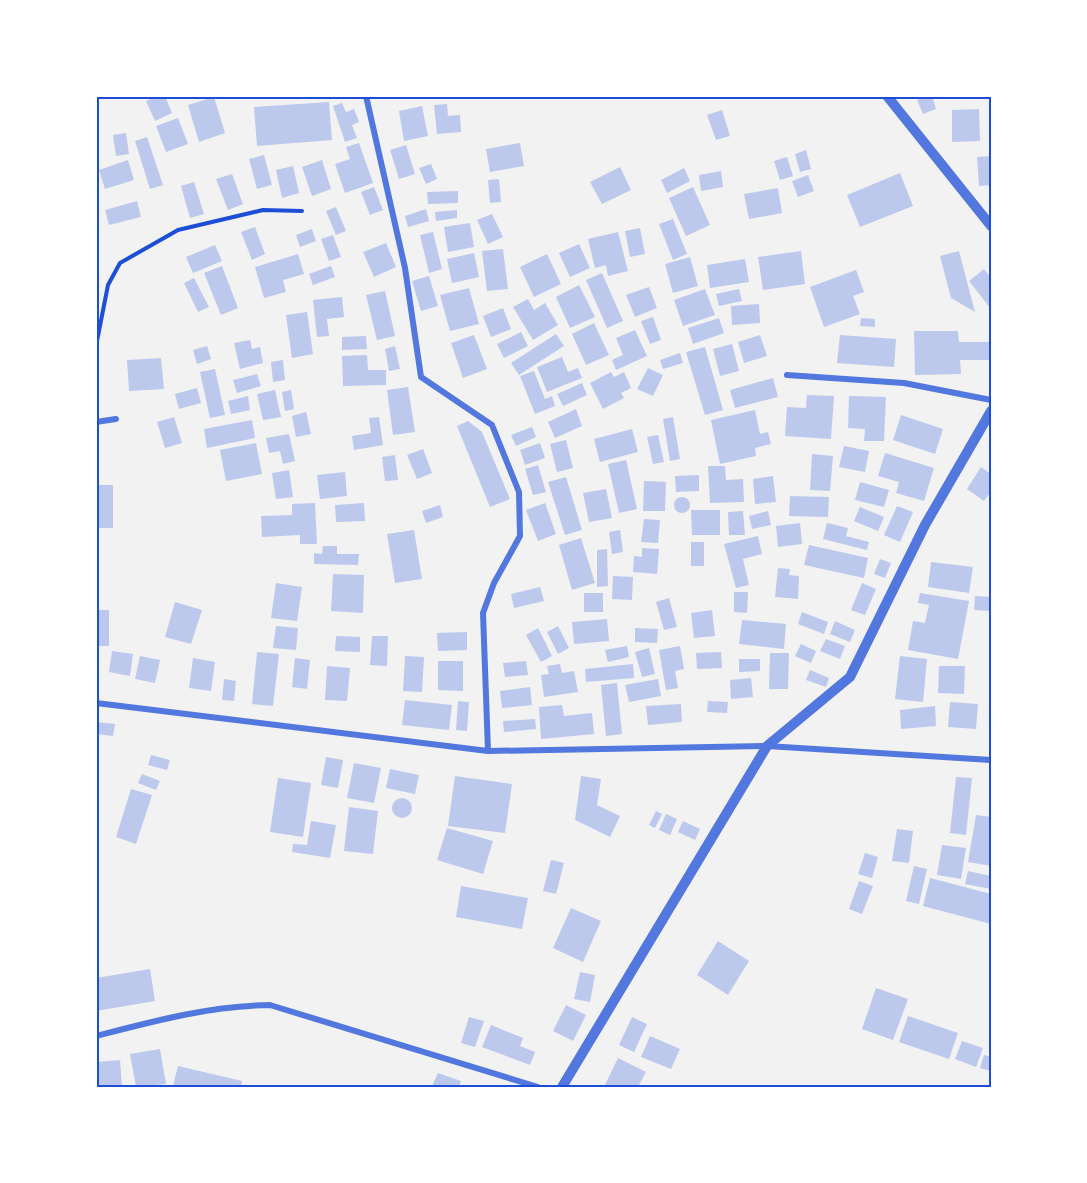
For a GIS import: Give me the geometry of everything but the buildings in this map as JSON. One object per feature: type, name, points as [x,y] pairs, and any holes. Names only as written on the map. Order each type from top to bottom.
[{"type":"street","points":[[366,96],[405,267],[421,377],[492,425],[519,492],[520,536],[494,583],[483,613],[488,751]]},
{"type":"street","points":[[886,96],[991,226]]},
{"type":"street","points":[[787,375],[904,383],[991,400]]},
{"type":"street","points":[[562,1087],[767,746],[850,676],[925,525],[991,411]]},
{"type":"street","points":[[96,422],[116,419]]},
{"type":"street","points":[[96,703],[488,751],[767,746],[991,760]]},
{"type":"street","points":[[96,1036],[218,1008],[270,1005],[538,1087]]},
{"type":"path","points":[[96,346],[108,285],[120,263],[178,230],[263,210],[302,211]]}]
